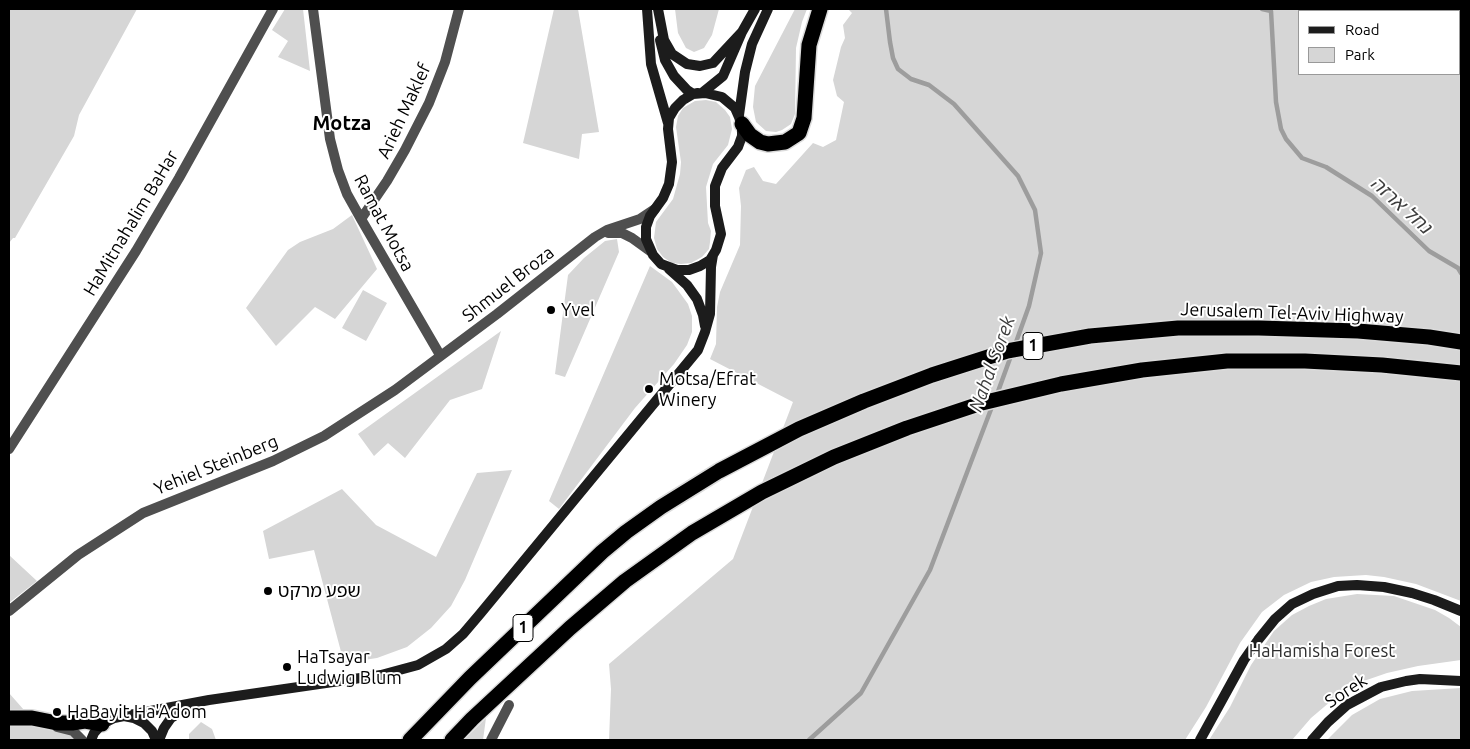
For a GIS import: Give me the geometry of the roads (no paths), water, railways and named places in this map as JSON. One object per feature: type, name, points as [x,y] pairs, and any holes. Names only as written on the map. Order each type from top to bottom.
[{"type":"highway","points":[[740,119],[750,135],[760,142],[768,144],[785,142],[799,133],[804,118],[808,45],[820,9]]},
{"type":"highway","name":"Jerusalem Tel-Aviv Highway","points":[[410,740],[470,678],[602,552],[642,521],[719,471],[799,429],[932,375],[1007,351],[1090,336],[1178,328],[1358,331],[1429,337],[1461,342]]},
{"type":"highway","name":"1","points":[[452,740],[570,628],[625,581],[692,533],[762,492],[834,457],[907,428],[982,403],[1061,384],[1142,370],[1227,361],[1344,363],[1461,373]]},
{"type":"highway","points":[[9,718],[32,718],[57,723],[85,721],[102,724]]},
{"type":"main road","points":[[647,9],[651,64],[668,124],[672,170],[666,191],[657,208],[650,216],[646,228],[646,239],[650,251],[657,260],[687,285],[697,299],[703,315],[705,332]]},
{"type":"main road","points":[[658,9],[664,40],[672,54],[687,64],[700,66],[713,63],[742,32]]},
{"type":"main road","points":[[658,9],[660,44],[668,67],[687,90],[693,94],[711,93],[731,103],[740,119]]},
{"type":"main road","points":[[668,124],[678,104],[688,97],[701,93],[723,76],[742,32],[756,9]]},
{"type":"main road","points":[[666,266],[677,270],[695,269],[713,255],[719,245],[720,234],[715,206],[715,186],[722,168],[738,147],[742,136],[740,119],[745,72],[752,44],[768,9]]},
{"type":"main road","points":[[91,740],[102,724],[114,718],[209,700],[381,675],[418,665],[446,649],[480,614],[698,350],[710,314],[713,255]]},
{"type":"main road","points":[[1200,740],[1244,660],[1276,619],[1292,604],[1313,594],[1338,586],[1357,585],[1384,587],[1412,593],[1460,611]]},
{"type":"main road","name":"Sorek","points":[[1435,679],[1461,673]]},
{"type":"main road","name":"Sorek","points":[[1312,740],[1347,705],[1369,692],[1406,681],[1435,679],[1461,681]]},
{"type":"main road","points":[[124,716],[144,723],[158,740],[171,718],[188,708],[209,700]]},
{"type":"street","name":"HaMitnahalim BaHar","points":[[9,449],[136,251],[273,9]]},
{"type":"street","name":"Ramat Motsa","points":[[313,9],[330,139],[338,170],[361,219],[440,355]]},
{"type":"street","name":"Arieh Maklef","points":[[361,219],[387,181],[429,103],[445,62],[459,9]]},
{"type":"street","name":"Shmuel Broza","points":[[440,355],[497,314],[595,237],[607,230],[640,219],[657,208]]},
{"type":"street","name":"Shmuel Broza","points":[[595,237],[607,232],[622,233],[650,251]]},
{"type":"street","name":"Yehiel Steinberg","points":[[9,611],[78,555],[143,513],[273,461],[324,436],[395,390],[440,355]]},
{"type":"street","points":[[491,740],[509,705]]},
{"type":"street","points":[[9,723],[41,723],[73,731],[82,740]]},
{"type":"waterway","name":"Nahal Sorek","points":[[886,9],[893,58],[898,69],[911,79],[929,85],[954,104],[1018,176],[1035,210],[1041,253],[1029,306],[1015,345]]},
{"type":"waterway","name":"נחל ארזה","points":[[1262,9],[1271,11],[1276,102],[1281,129],[1286,139],[1302,158],[1326,167],[1372,196],[1429,251],[1458,268],[1461,273]]},
{"type":"waterway","name":"Nahal Sorek","points":[[996,397],[1012,353]]},
{"type":"waterway","name":"Nahal Sorek","points":[[809,740],[861,693],[930,570],[993,404]]},
{"type":"place","name":"Yvel","points":[[551,310]]},
{"type":"place","name":"Motsa/Efrat Winery","points":[[649,389]]},
{"type":"place","name":"שפע מרקט","points":[[268,591]]},
{"type":"place","name":"HaTsayar Ludwig Blum","points":[[287,667]]},
{"type":"place","name":"HaBayit Ha'Adom","points":[[57,712]]},
{"type":"district","name":"Motza","points":[[342,123]]},
{"type":"park label","name":"HaHamisha Forest","points":[[1322,651]]}]
